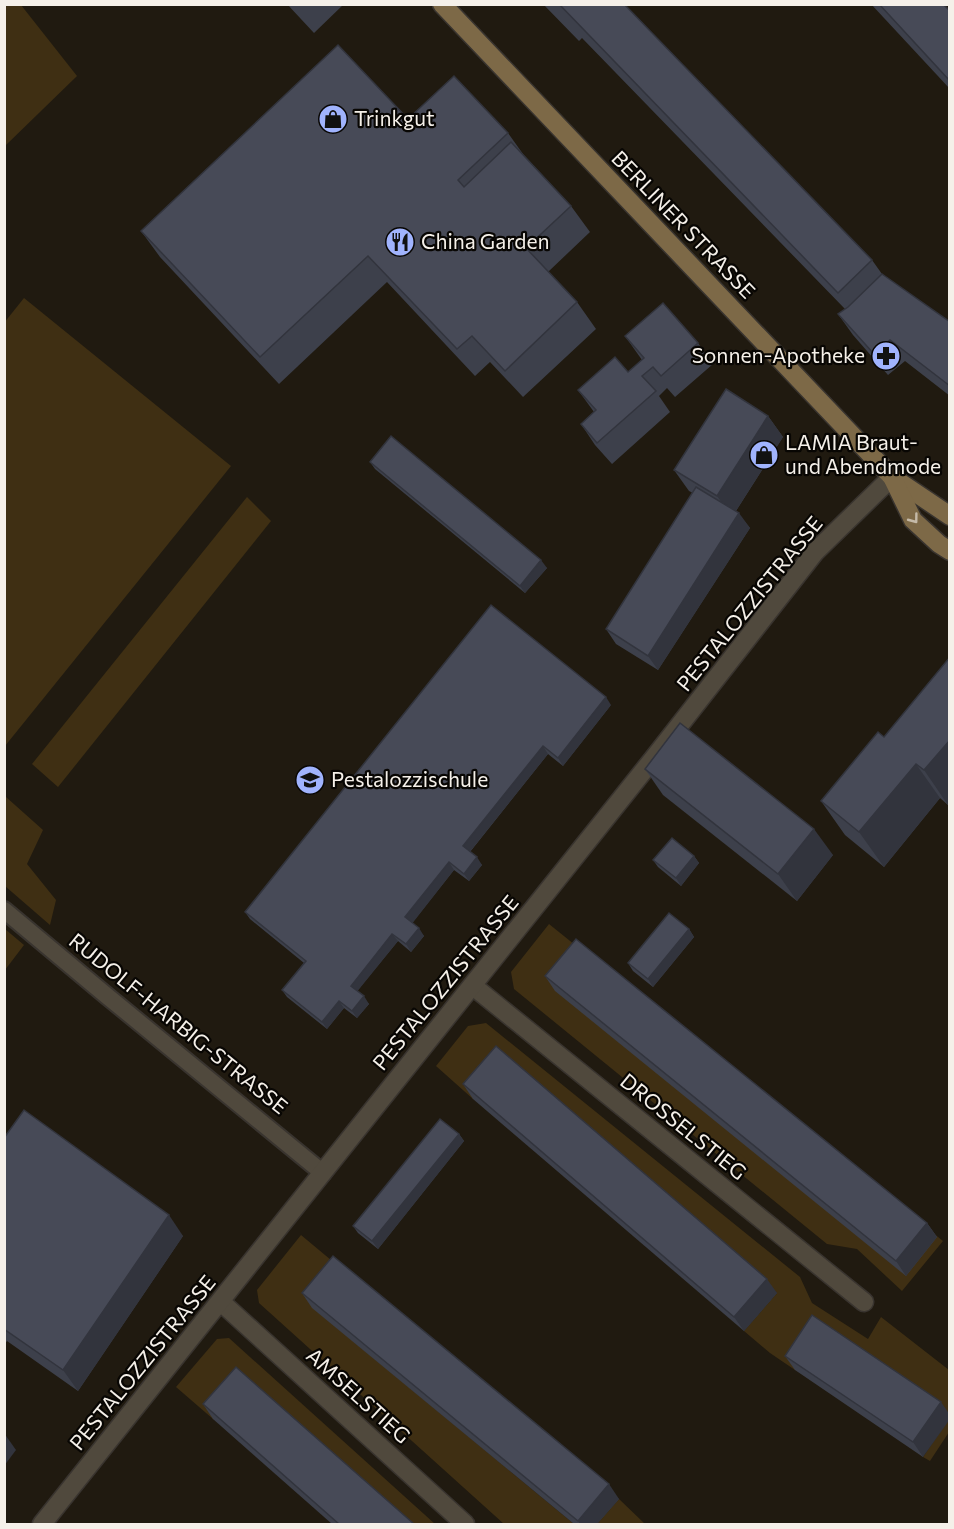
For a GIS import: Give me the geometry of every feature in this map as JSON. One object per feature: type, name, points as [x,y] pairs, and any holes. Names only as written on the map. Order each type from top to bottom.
[{"type":"street","name":"BERLINER STRASSE","points":[[442,4],[892,477],[950,516]]},
{"type":"street","name":"BERLINER STRASSE","points":[[892,477],[913,520],[950,551]]},
{"type":"street","name":"PESTALOZZISTRASSE","points":[[42,1524],[473,986],[815,552],[892,477]]},
{"type":"street","name":"DROSSELSTIEG","points":[[473,986],[864,1302]]},
{"type":"street","name":"AMSELSTIEG","points":[[221,1302],[465,1524]]},
{"type":"lane","name":"RUDOLF-HARBIG-STRASSE","points":[[4,910],[323,1173]]},
{"type":"shaded area","points":[[5,4],[21,5],[77,76],[5,146]]},
{"type":"shaded area","points":[[24,298],[231,466],[5,746],[4,323]]},
{"type":"shaded area","points":[[247,497],[271,521],[58,787],[32,764]]},
{"type":"shaded area","points":[[6,797],[43,830],[27,864],[56,900],[50,925],[5,886],[4,799]]},
{"type":"shaded area","points":[[549,924],[943,1241],[902,1291],[857,1249],[827,1244],[514,989],[511,972]]},
{"type":"shaded area","points":[[5,929],[24,945],[5,970]]},
{"type":"shaded area","points":[[486,1023],[800,1277],[812,1303],[868,1339],[881,1317],[949,1370],[949,1416],[795,1370],[744,1331],[777,1293],[506,1061],[473,1099],[436,1066],[468,1026]]},
{"type":"shaded area","points":[[301,1235],[343,1270],[313,1308],[574,1524],[504,1524],[259,1303],[257,1290]]},
{"type":"shaded area","points":[[229,1338],[435,1524],[408,1524],[213,1419],[176,1387],[217,1339]]},
{"type":"shaded area","points":[[949,1419],[949,1432],[930,1461],[923,1457]]},
{"type":"shaded area","points":[[619,1499],[645,1524],[597,1524]]},
{"type":"building","points":[[559,4],[624,4],[872,260],[838,293]]},
{"type":"building","points":[[879,4],[943,4],[950,11],[950,81]]},
{"type":"building","points":[[338,45],[408,119],[454,76],[508,133],[458,180],[464,187],[511,142],[571,206],[526,248],[577,302],[505,371],[472,336],[457,349],[368,256],[260,357],[141,231]]},
{"type":"building","points":[[882,274],[950,322],[950,386],[890,340],[874,354],[838,314]]},
{"type":"building","points":[[663,303],[698,343],[661,376],[653,367],[642,376],[656,391],[597,443],[581,424],[596,410],[578,390],[615,357],[628,372],[644,358],[625,336]]},
{"type":"building","points":[[726,389],[768,416],[717,496],[674,470]]},
{"type":"building","points":[[391,436],[541,560],[520,586],[370,462]]},
{"type":"building","points":[[696,487],[739,513],[648,656],[606,629]]},
{"type":"building","points":[[491,605],[606,697],[558,758],[543,746],[463,846],[477,857],[464,874],[449,862],[405,917],[419,928],[406,944],[392,934],[351,986],[364,996],[352,1011],[339,1001],[322,1022],[282,990],[306,961],[245,912]]},
{"type":"building","points":[[950,657],[950,740],[924,770],[916,764],[859,832],[821,801],[878,732],[884,737]]},
{"type":"building","points":[[680,723],[814,829],[778,874],[645,769]]},
{"type":"building","points":[[672,838],[694,856],[676,878],[653,860]]},
{"type":"building","points":[[669,913],[689,929],[648,979],[628,963]]},
{"type":"building","points":[[576,939],[927,1223],[896,1261],[545,976]]},
{"type":"building","points":[[496,1046],[767,1279],[734,1317],[463,1084]]},
{"type":"building","points":[[24,1110],[169,1215],[63,1370],[4,1329],[4,1138]]},
{"type":"building","points":[[440,1119],[459,1134],[372,1241],[353,1226]]},
{"type":"building","points":[[333,1256],[609,1484],[578,1521],[302,1293]]},
{"type":"building","points":[[812,1315],[941,1402],[913,1442],[785,1356]]},
{"type":"building","points":[[236,1367],[414,1524],[339,1524],[203,1404]]},
{"type":"place","name":"Trinkgut","points":[[333,119]]},
{"type":"place","name":"China Garden","points":[[400,242]]},
{"type":"place","name":"Sonnen-Apotheke","points":[[886,356]]},
{"type":"place","name":"LAMIA Braut- und Abendmode","points":[[764,455]]},
{"type":"place","name":"Pestalozzischule","points":[[310,780]]}]
